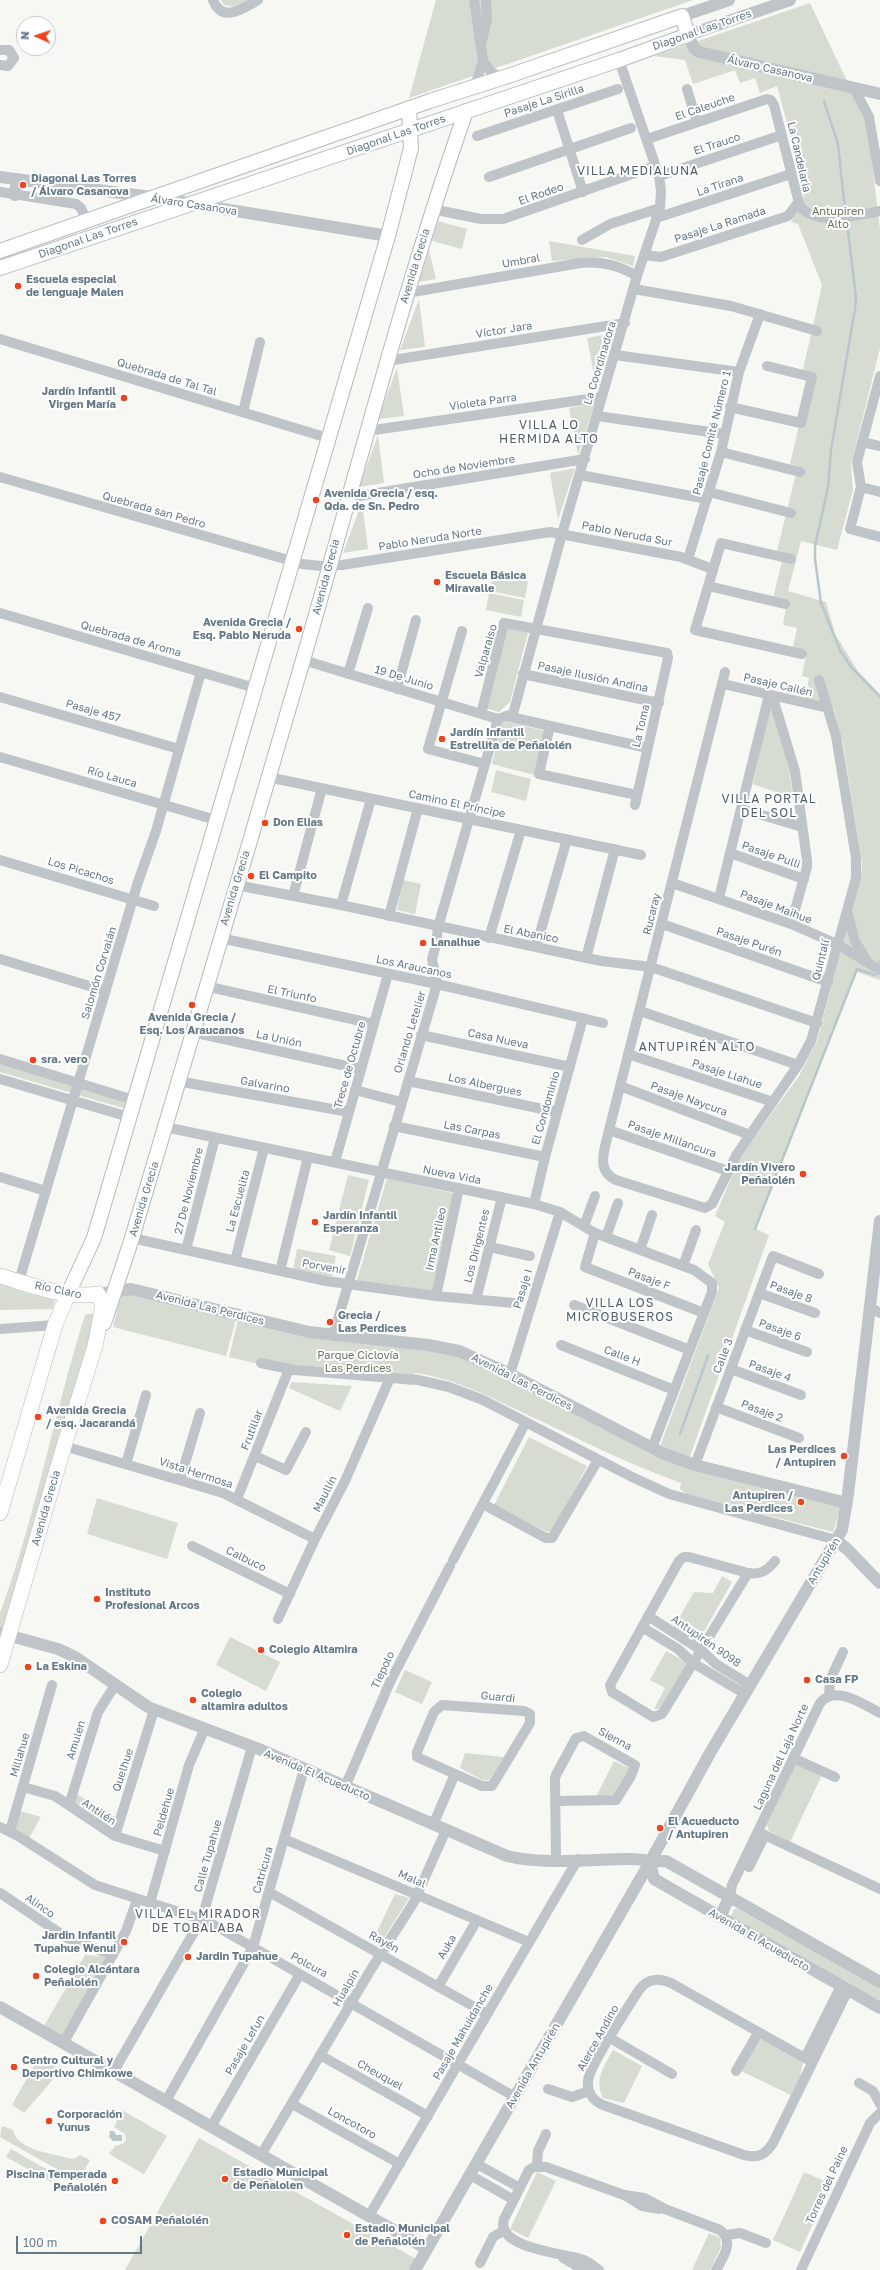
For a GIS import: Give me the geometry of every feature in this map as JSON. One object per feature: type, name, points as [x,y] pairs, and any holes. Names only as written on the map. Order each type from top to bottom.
[{"type":"main road","name":"Álvaro Casanova","points":[[682,16],[688,35]]},
{"type":"main road","name":"Diagonal Las Torres","points":[[0,251],[409,108],[502,78],[682,16]]},
{"type":"main road","name":"Diagonal Las Torres","points":[[0,268],[619,60],[688,35]]},
{"type":"main road","points":[[0,1513],[56,1325],[68,1294],[94,1238],[255,688],[297,563],[328,438],[388,236],[411,148],[409,108]]},
{"type":"main road","name":"Avenida Grecia","points":[[0,1665],[4,1634],[95,1346],[116,1290],[132,1238],[165,1127],[177,1080],[303,660],[347,498],[407,293],[432,209],[466,111]]},
{"type":"main road","name":"Río Claro","points":[[0,1276],[68,1294],[82,1296],[98,1294]]},
{"type":"main road","points":[[95,1346],[103,1304],[98,1294]]},
{"type":"street","points":[[213,0],[218,8],[231,13],[240,11],[258,0]]},
{"type":"street","points":[[474,0],[483,61],[475,86]]},
{"type":"street","points":[[481,44],[487,20],[486,0]]},
{"type":"street","name":"Diagonal Las Torres","points":[[682,16],[729,0]]},
{"type":"street","name":"Diagonal Las Torres","points":[[688,35],[790,0]]},
{"type":"street","name":"Álvaro Casanova","points":[[688,35],[694,48],[699,52],[880,94]]},
{"type":"street","points":[[0,50],[9,50],[14,58],[8,66],[0,65]]},
{"type":"street","name":"La Coordinadora","points":[[523,674],[602,397],[644,255],[660,208],[661,191],[659,176],[619,60]]},
{"type":"street","points":[[483,61],[491,72],[502,78]]},
{"type":"street","points":[[854,88],[869,117],[880,181]]},
{"type":"street","name":"Pasaje La Sirilla","points":[[478,136],[618,89]]},
{"type":"street","points":[[687,89],[697,122]]},
{"type":"street","name":"El Caleuche","points":[[647,139],[762,100],[771,100]]},
{"type":"street","name":"La Candelaria","points":[[771,100],[782,135],[797,204],[804,212],[817,217],[838,218],[880,211]]},
{"type":"street","points":[[557,110],[583,192]]},
{"type":"street","points":[[489,177],[631,128]]},
{"type":"street","name":"El Trauco","points":[[659,176],[782,135]]},
{"type":"street","name":"El Rodeo","points":[[432,209],[481,219],[502,219],[655,166]]},
{"type":"street","name":"La Tirana","points":[[656,218],[791,174]]},
{"type":"street","name":"Álvaro Casanova","points":[[0,177],[151,198],[388,236]]},
{"type":"street","points":[[15,195],[17,179]]},
{"type":"street","points":[[0,192],[76,204],[81,208],[86,220]]},
{"type":"street","name":"Pasaje La Ramada","points":[[644,255],[661,257],[788,216],[797,204]]},
{"type":"street","points":[[582,240],[610,224],[660,208]]},
{"type":"street","name":"Umbral","points":[[407,293],[580,263],[606,262],[617,265],[638,276]]},
{"type":"street","points":[[634,289],[731,306],[817,331]]},
{"type":"street","name":"Pasaje Comité Número 1","points":[[688,559],[721,452],[730,407],[740,372],[760,314]]},
{"type":"street","name":"Víctor Jara","points":[[387,361],[625,323]]},
{"type":"street","name":"Quebrada de Tal Tal","points":[[0,339],[328,438]]},
{"type":"street","points":[[243,412],[260,342]]},
{"type":"street","points":[[615,355],[740,372]]},
{"type":"street","points":[[730,407],[801,423],[812,377],[767,366]]},
{"type":"street","points":[[880,376],[877,398],[857,462],[861,487],[850,529],[880,536]]},
{"type":"street","name":"Violeta Parra","points":[[367,431],[602,397]]},
{"type":"street","points":[[597,416],[724,434]]},
{"type":"street","points":[[862,442],[880,446]]},
{"type":"street","points":[[721,452],[800,472]]},
{"type":"street","name":"Ocho de Noviembre","points":[[347,498],[585,460]]},
{"type":"street","points":[[580,475],[708,496],[791,513]]},
{"type":"street","name":"Quebrada san Pedro","points":[[0,477],[297,563]]},
{"type":"street","points":[[861,487],[880,492]]},
{"type":"street","name":"Pablo Neruda Norte","points":[[297,563],[329,566],[550,532],[562,534]]},
{"type":"street","name":"Pablo Neruda Sur","points":[[562,534],[688,559],[712,569]]},
{"type":"street","points":[[791,559],[721,543],[695,630],[802,654]]},
{"type":"street","points":[[708,586],[785,604]]},
{"type":"street","points":[[348,674],[368,608]]},
{"type":"street","name":"Quebrada de Aroma","points":[[0,613],[255,688]]},
{"type":"street","points":[[397,688],[416,620]]},
{"type":"street","name":"Valparaiso","points":[[481,714],[504,623],[535,628]]},
{"type":"street","name":"La Toma","points":[[535,628],[667,653],[668,658],[636,800],[540,774],[550,726]]},
{"type":"street","points":[[462,631],[428,749],[485,764]]},
{"type":"street","name":"19 De Junio","points":[[303,660],[481,714],[550,726],[648,748]]},
{"type":"street","name":"Salomón Corvalán","points":[[19,1281],[133,899],[163,804],[201,672]]},
{"type":"street","name":"Rucaray","points":[[696,1206],[616,1180],[608,1176],[603,1170],[603,1162],[609,1130],[725,672]]},
{"type":"street","name":"Pasaje Ilusión Andina","points":[[523,674],[659,703]]},
{"type":"street","name":"Orlando Letelier","points":[[333,1336],[437,984],[432,959],[436,945],[438,927],[468,819],[485,764],[502,718],[513,714],[523,674]]},
{"type":"street","name":"Quintalí","points":[[696,1206],[705,1208],[712,1204],[728,1171],[750,1135],[798,1065],[811,1041],[858,870],[836,736],[819,680]]},
{"type":"street","name":"Pasaje Cailén","points":[[723,684],[828,708]]},
{"type":"street","points":[[719,898],[771,695]]},
{"type":"street","points":[[771,695],[795,771],[807,860],[804,879],[791,924]]},
{"type":"street","name":"Pasaje 457","points":[[0,697],[179,749]]},
{"type":"street","name":"Río Lauca","points":[[0,757],[216,820]]},
{"type":"street","name":"Camino El Príncipe","points":[[268,777],[641,855]]},
{"type":"street","points":[[293,896],[322,788]]},
{"type":"street","points":[[341,905],[371,798]]},
{"type":"street","points":[[389,916],[418,808]]},
{"type":"street","points":[[742,809],[802,827]]},
{"type":"street","points":[[489,938],[521,830]]},
{"type":"street","points":[[536,947],[567,839]]},
{"type":"street","points":[[586,958],[615,849]]},
{"type":"street","name":"Pasaje Pulli","points":[[730,853],[804,879]]},
{"type":"street","name":"Los Picachos","points":[[0,860],[154,906]]},
{"type":"street","name":"Pasaje Maihue","points":[[672,882],[791,924],[838,944],[880,970]]},
{"type":"street","name":"El Abanico","points":[[236,885],[341,905],[586,958],[620,964],[651,967],[817,1023]]},
{"type":"street","name":"Pasaje Maihue","points":[[847,910],[855,941],[868,963]]},
{"type":"street","name":"Pasaje Purén","points":[[662,924],[828,982]]},
{"type":"street","name":"Los Araucanos","points":[[220,938],[437,984],[602,1023]]},
{"type":"street","points":[[0,959],[106,991]]},
{"type":"street","name":"Trece de Octubre","points":[[335,1162],[388,974]]},
{"type":"street","name":"El Triunfo","points":[[205,986],[374,1024]]},
{"type":"street","points":[[640,1011],[798,1065]]},
{"type":"street","name":"El Condominio","points":[[534,1204],[545,1156],[583,1018]]},
{"type":"street","name":"La Unión","points":[[192,1032],[360,1070]]},
{"type":"street","name":"Casa Nueva","points":[[421,1035],[570,1067]]},
{"type":"street","name":"Pasaje Llahue","points":[[628,1054],[773,1102]]},
{"type":"street","points":[[0,1059],[134,1100]]},
{"type":"street","points":[[0,1079],[130,1117]]},
{"type":"street","name":"Galvarino","points":[[177,1080],[349,1112]]},
{"type":"street","name":"Los Albergues","points":[[408,1081],[557,1112]]},
{"type":"street","name":"Pasaje Naycura","points":[[620,1086],[750,1135]]},
{"type":"street","points":[[355,1090],[401,1102]]},
{"type":"street","name":"Las Carpas","points":[[394,1126],[545,1156]]},
{"type":"street","name":"Nueva Vida","points":[[165,1127],[502,1197],[534,1204],[560,1212],[595,1233],[683,1266],[706,1277],[712,1283],[712,1292],[704,1313]]},
{"type":"street","name":"Pasaje Millancura","points":[[609,1130],[728,1171]]},
{"type":"street","name":"27 De Noviembre","points":[[186,1250],[215,1138]]},
{"type":"street","name":"La Escuelita","points":[[235,1261],[264,1148]]},
{"type":"street","points":[[280,1271],[308,1157]]},
{"type":"street","points":[[0,1177],[46,1190]]},
{"type":"street","name":"Irma Antileo","points":[[436,1296],[459,1188]]},
{"type":"street","points":[[584,1226],[595,1196]]},
{"type":"street","name":"Los Dirigentes","points":[[476,1300],[502,1197]]},
{"type":"street","points":[[606,1237],[618,1203]]},
{"type":"street","name":"Pasaje I","points":[[510,1374],[560,1212]]},
{"type":"street","points":[[640,1250],[652,1215]]},
{"type":"street","name":"Antupirén","points":[[650,1862],[836,1540],[844,1522],[875,1310],[880,1220]]},
{"type":"street","points":[[683,1266],[696,1230]]},
{"type":"street","name":"Pasaje F","points":[[595,1233],[585,1267],[704,1313]]},
{"type":"street","name":"Porvenir","points":[[132,1238],[280,1271],[348,1284],[436,1296],[514,1303]]},
{"type":"street","points":[[490,1247],[530,1256]]},
{"type":"street","name":"Calle 3","points":[[695,1464],[773,1256],[819,1274]]},
{"type":"street","name":"Avenida Las Perdices","points":[[116,1290],[127,1289],[141,1291],[302,1331],[333,1336],[442,1347],[477,1358],[652,1448],[695,1464],[847,1503]]},
{"type":"street","name":"Río Claro","points":[[98,1294],[116,1290]]},
{"type":"street","name":"Pasaje 8","points":[[759,1293],[815,1313]]},
{"type":"street","points":[[574,1305],[690,1350]]},
{"type":"street","points":[[652,1448],[704,1313]]},
{"type":"street","points":[[0,1329],[56,1325]]},
{"type":"street","name":"Pasaje 6","points":[[745,1330],[807,1352]]},
{"type":"street","name":"Calle H","points":[[561,1345],[674,1390]]},
{"type":"street","points":[[261,1363],[289,1369],[424,1381],[472,1396],[673,1496],[836,1540],[880,1583]]},
{"type":"street","name":"Frutillar","points":[[237,1500],[289,1369]]},
{"type":"street","name":"Pasaje 4","points":[[731,1369],[801,1395]]},
{"type":"street","name":"Maullín","points":[[278,1619],[315,1539],[338,1497],[390,1378]]},
{"type":"street","points":[[126,1464],[146,1395]]},
{"type":"street","name":"Pasaje 2","points":[[716,1407],[799,1438]]},
{"type":"street","points":[[180,1480],[200,1413]]},
{"type":"street","name":"Tiepolo","points":[[345,1787],[390,1682],[526,1422]]},
{"type":"street","points":[[255,1456],[286,1470],[306,1432]]},
{"type":"street","name":"Vista Hermosa","points":[[64,1446],[180,1480],[237,1500],[315,1539]]},
{"type":"street","points":[[483,1504],[546,1538],[552,1538],[598,1460]]},
{"type":"street","name":"Calbuco","points":[[192,1546],[290,1594]]},
{"type":"street","points":[[748,1573],[659,1716],[652,1716],[612,1692],[610,1683],[679,1561],[684,1557],[689,1557],[748,1573],[758,1574],[769,1569],[775,1561]]},
{"type":"street","name":"Antupirén 9098","points":[[648,1616],[701,1650],[748,1690]]},
{"type":"street","name":"Antupirén 9098","points":[[642,1627],[678,1649],[693,1663],[748,1690]]},
{"type":"street","name":"Avenida El Acueducto","points":[[4,1634],[58,1649],[154,1710],[252,1747],[507,1856],[523,1859],[631,1859],[650,1862],[666,1861],[880,1982]]},
{"type":"street","points":[[843,1652],[830,1680],[829,1696],[848,1697],[880,1713]]},
{"type":"street","name":"Millahue","points":[[10,1831],[52,1685]]},
{"type":"street","name":"Amulen","points":[[69,1805],[98,1712],[115,1685]]},
{"type":"street","name":"Laguna del Laja Norte","points":[[730,1896],[732,1885],[762,1834],[793,1758],[817,1708],[823,1700],[829,1696]]},
{"type":"street","name":"Guardi","points":[[445,1705],[524,1711],[530,1714],[530,1723],[492,1786],[482,1786],[455,1774],[419,1759],[417,1756],[434,1712],[438,1706],[445,1705]]},
{"type":"street","name":"Quelhue","points":[[115,1836],[154,1710]]},
{"type":"street","name":"Peldehue","points":[[150,1904],[189,1765],[205,1728]]},
{"type":"street","name":"Sienna","points":[[555,1802],[616,1800],[631,1776],[635,1765],[584,1736],[579,1736],[556,1775],[555,1802],[556,1860]]},
{"type":"street","name":"Calle Tupahue","points":[[114,2071],[202,1918],[252,1747]]},
{"type":"street","points":[[793,1758],[835,1778]]},
{"type":"street","name":"Catricura","points":[[166,2101],[253,1947],[304,1769]]},
{"type":"street","points":[[433,1824],[455,1774]]},
{"type":"street","name":"Antilén","points":[[23,1787],[51,1794],[115,1836],[165,1851]]},
{"type":"street","name":"Polcura","points":[[0,1827],[10,1831],[86,1881],[137,1900],[202,1918],[515,2097]]},
{"type":"street","name":"Hualpín","points":[[261,2155],[351,2003],[418,1894],[446,1830]]},
{"type":"street","points":[[762,1834],[880,1889]]},
{"type":"street","name":"Malal","points":[[284,1839],[418,1894],[529,1942]]},
{"type":"street","name":"Pasaje Mahuidanche","points":[[369,2216],[578,1859]]},
{"type":"street","name":"Avenida El Acueducto","points":[[650,1862],[654,1880],[880,2008]]},
{"type":"street","name":"Avenida Antupirén","points":[[415,2270],[650,1862]]},
{"type":"street","name":"Rayén","points":[[269,1892],[487,2014]]},
{"type":"street","name":"Alinco","points":[[0,1893],[67,1938],[113,1955]]},
{"type":"street","points":[[720,1917],[730,1896]]},
{"type":"street","points":[[64,2042],[126,1931],[137,1900]]},
{"type":"street","name":"Auka","points":[[438,1987],[477,1920]]},
{"type":"street","name":"Pasaje Lefun","points":[[211,2127],[300,1974]]},
{"type":"street","name":"Alerce Andino","points":[[589,2091],[588,2080],[590,2072],[610,2038],[642,1986],[649,1981],[657,1979],[671,1983],[758,2033],[809,2060]]},
{"type":"street","points":[[548,2089],[572,2096],[589,2091],[594,2100],[603,2105],[744,2155],[758,2156],[768,2151],[773,2143],[809,2060],[845,1988]]},
{"type":"street","points":[[0,2007],[427,2249]]},
{"type":"street","points":[[736,2071],[758,2033]]},
{"type":"street","points":[[610,2038],[672,2074]]},
{"type":"street","name":"Cheuquel","points":[[320,2055],[428,2116]]},
{"type":"street","points":[[858,2083],[873,2091],[880,2104]]},
{"type":"street","name":"Loncotoro","points":[[292,2104],[400,2164]]},
{"type":"street","name":"Torres del Paine","points":[[801,2270],[870,2123],[880,2113]]},
{"type":"street","points":[[537,2166],[538,2151],[546,2134]]},
{"type":"street","points":[[477,2164],[520,2188]]},
{"type":"street","points":[[598,2270],[582,2260],[562,2256],[516,2242],[508,2237],[503,2230],[504,2219],[529,2170],[537,2166],[546,2167],[624,2195],[644,2198],[665,2209],[720,2230],[726,2235],[728,2245],[716,2270]]},
{"type":"street","points":[[470,2175],[514,2200]]},
{"type":"street","points":[[480,2263],[493,2237],[503,2230]]},
{"type":"street","points":[[726,2235],[740,2233],[766,2243]]},
{"type":"green space","points":[[221,0],[249,0],[237,7],[224,5]]},
{"type":"green space","points":[[436,0],[693,0],[409,98]]},
{"type":"green space","name":"Antupiren Alto","points":[[810,3],[865,119],[868,131],[880,229],[880,348],[851,465],[853,490],[837,550],[801,541],[788,591],[826,602],[835,634],[858,671],[880,694],[880,980],[857,972],[756,1229],[769,1235],[689,1459],[659,1449],[719,1288],[708,1264],[725,1222],[715,1216],[740,1157],[799,1076],[817,1041],[861,875],[862,864],[843,744],[833,706],[805,699],[809,678],[802,676],[807,651],[793,647],[797,628],[783,625],[787,601],[773,598],[784,553],[777,551],[798,466],[790,464],[811,372],[803,370],[822,285],[798,224],[791,222],[804,197],[798,165],[777,86],[760,93],[755,78],[740,83],[735,70],[693,84],[685,60],[654,56]]},
{"type":"green space","points":[[437,221],[467,229],[462,249],[432,241]]},
{"type":"green space","points":[[549,241],[635,256],[633,266],[606,257],[552,261]]},
{"type":"green space","points":[[429,250],[436,279],[419,282]]},
{"type":"green space","points":[[419,299],[425,347],[400,350]]},
{"type":"green space","points":[[613,333],[596,385],[587,338]]},
{"type":"green space","points":[[397,368],[404,416],[378,419]]},
{"type":"green space","points":[[595,403],[578,455],[569,408]]},
{"type":"green space","points":[[378,435],[384,483],[359,487]]},
{"type":"green space","points":[[575,468],[558,520],[550,473]]},
{"type":"green space","points":[[362,502],[368,549],[343,553]]},
{"type":"green space","points":[[493,574],[528,581],[525,598],[490,591]]},
{"type":"green space","points":[[489,593],[524,600],[521,617],[486,610]]},
{"type":"green space","points":[[505,627],[528,632],[510,702],[499,712],[485,708]]},
{"type":"green space","points":[[770,703],[789,768],[793,798],[753,784]]},
{"type":"green space","points":[[508,722],[545,731],[534,775],[492,764],[502,723]]},
{"type":"green space","points":[[496,770],[531,779],[526,801],[491,792]]},
{"type":"green space","points":[[403,880],[421,884],[415,914],[397,910]]},
{"type":"green space","points":[[0,1062],[130,1099],[126,1109],[0,1072]]},
{"type":"green space","points":[[348,1175],[369,1180],[350,1256],[329,1250]]},
{"type":"green space","points":[[387,1178],[457,1194],[432,1291],[357,1280]]},
{"type":"green space","points":[[297,1249],[336,1256],[332,1277],[293,1270]]},
{"type":"green space","points":[[0,1284],[55,1300],[53,1309],[0,1310]]},
{"type":"green space","points":[[121,1292],[236,1319],[226,1356],[113,1327]]},
{"type":"green space","points":[[98,1314],[0,1644],[0,1613],[13,1576],[35,1502],[74,1352],[85,1315]]},
{"type":"green space","name":"Parque Ciclovía Las Perdices","points":[[238,1320],[308,1337],[435,1350],[476,1358],[653,1455],[842,1504],[833,1532],[688,1495],[680,1489],[681,1483],[661,1476],[585,1442],[487,1396],[444,1379],[415,1373],[413,1385],[301,1374],[229,1357]]},
{"type":"green space","points":[[292,1382],[352,1386],[340,1411],[289,1388]]},
{"type":"green space","points":[[529,1437],[587,1466],[552,1531],[547,1532],[494,1505]]},
{"type":"green space","points":[[97,1498],[178,1523],[167,1559],[87,1534]]},
{"type":"green space","points":[[722,1576],[732,1582],[698,1642],[673,1628],[694,1592],[713,1593]]},
{"type":"green space","points":[[230,1637],[280,1662],[266,1691],[216,1665]]},
{"type":"green space","points":[[666,1651],[688,1663],[662,1709],[654,1709],[665,1688],[650,1680]]},
{"type":"green space","points":[[405,1670],[432,1682],[422,1704],[395,1692]]},
{"type":"green space","points":[[465,1753],[504,1757],[489,1780],[482,1780],[460,1768]]},
{"type":"green space","points":[[614,1761],[629,1768],[629,1777],[614,1795],[596,1797]]},
{"type":"green space","points":[[795,1764],[821,1775],[821,1777],[790,1842],[769,1831],[767,1825]]},
{"type":"green space","points":[[77,1794],[117,1818],[110,1831],[72,1805]]},
{"type":"green space","points":[[17,1810],[41,1817],[29,1838],[12,1830]]},
{"type":"green space","points":[[395,1894],[409,1898],[379,1946],[372,1942]]},
{"type":"green space","points":[[734,1909],[738,1909],[880,1987],[880,2004],[731,1916]]},
{"type":"green space","points":[[85,1955],[102,1956],[106,1959],[62,2036],[44,2026]]},
{"type":"green space","points":[[763,2039],[803,2062],[800,2077],[791,2095],[741,2071],[757,2040]]},
{"type":"green space","points":[[613,2050],[642,2066],[624,2103],[603,2098],[600,2091],[601,2073]]},
{"type":"green space","points":[[39,2057],[61,2070],[24,2113],[12,2105]]},
{"type":"green space","points":[[122,2110],[167,2136],[144,2174],[109,2154],[115,2146],[123,2144],[126,2140],[125,2134],[114,2127]]},
{"type":"green space","points":[[2,2126],[13,2130],[16,2137],[21,2142],[36,2150],[74,2159],[80,2155],[90,2160],[79,2180],[76,2180],[0,2137]]},
{"type":"green space","name":"Estadio Municipal de Peñalolen","points":[[199,2138],[416,2259],[409,2270],[125,2270]]},
{"type":"green space","points":[[11,2149],[55,2174],[51,2182],[6,2157]]},
{"type":"green space","points":[[537,2172],[556,2181],[528,2238],[510,2229]]},
{"type":"green space","points":[[804,2172],[831,2184],[800,2252],[773,2240]]},
{"type":"green space","points":[[709,2233],[720,2238],[721,2247],[710,2270],[692,2270]]},
{"type":"shaded area","points":[[110,2131],[114,2131],[116,2135],[122,2135],[122,2141],[113,2141],[109,2137]]},
{"type":"waterway","points":[[824,101],[838,144],[845,210]]},
{"type":"waterway","points":[[847,223],[856,298],[855,309],[831,450],[828,487],[815,546],[815,559],[821,603],[840,650],[851,667],[880,697]]},
{"type":"waterway","points":[[755,1229],[857,969],[875,975]]},
{"type":"waterway","points":[[680,1434],[708,1356]]},
{"type":"place","name":"Diagonal Las Torres / Álvaro Casanova","points":[[23,185]]},
{"type":"place","name":"Escuela especial de lenguaje Malen","points":[[18,286]]},
{"type":"place","name":"Jardín Infantil Virgen María","points":[[124,398]]},
{"type":"place","name":"Avenida Grecia / esq. Qda. de Sn. Pedro","points":[[316,500]]},
{"type":"place","name":"Escuela Básica Miravalle","points":[[437,582]]},
{"type":"place","name":"Avenida Grecia / Esq. Pablo Neruda","points":[[299,629]]},
{"type":"place","name":"Jardín Infantil Estrellita de Peñalolén","points":[[442,739]]},
{"type":"place","name":"Don Elias","points":[[265,823]]},
{"type":"place","name":"El Campito","points":[[251,876]]},
{"type":"place","name":"Lanalhue","points":[[423,943]]},
{"type":"place","name":"Avenida Grecia / Esq. Los Araucanos","points":[[192,1005]]},
{"type":"place","name":"sra. vero","points":[[33,1060]]},
{"type":"place","name":"Jardín Vivero Peñalolén","points":[[803,1174]]},
{"type":"place","name":"Jardín Infantil Esperanza","points":[[315,1222]]},
{"type":"place","name":"Grecia / Las Perdices","points":[[330,1322]]},
{"type":"place","name":"Avenida Grecia / esq. Jacarandá","points":[[38,1417]]},
{"type":"place","name":"Las Perdices / Antupiren","points":[[844,1456]]},
{"type":"place","name":"Antupiren / Las Perdices","points":[[801,1502]]},
{"type":"place","name":"Instituto Profesional Arcos","points":[[97,1599]]},
{"type":"place","name":"Colegio Altamira","points":[[261,1650]]},
{"type":"place","name":"La Eskina","points":[[28,1667]]},
{"type":"place","name":"Casa FP","points":[[807,1680]]},
{"type":"place","name":"Colegio altamira adultos","points":[[193,1700]]},
{"type":"place","name":"El Acueducto / Antupiren","points":[[660,1828]]},
{"type":"place","name":"Jardin Infantil Tupahue Wenui","points":[[124,1942]]},
{"type":"place","name":"Jardin Tupahue","points":[[188,1957]]},
{"type":"place","name":"Colegio Alcántara Peñalolén","points":[[36,1976]]},
{"type":"place","name":"Centro Cultural y Deportivo Chimkowe","points":[[14,2067]]},
{"type":"place","name":"Corporación Yunus","points":[[49,2121]]},
{"type":"place","name":"Estadio Municipal de Peñalolen","points":[[225,2179]]},
{"type":"place","name":"Piscina Temperada Peñalolén","points":[[115,2181]]},
{"type":"place","name":"COSAM Peñalolén","points":[[103,2221]]},
{"type":"place","name":"Estadio Municipal de Peñalolén","points":[[347,2235]]},
{"type":"district","name":"VILLA MEDIALUNA","points":[[638,171]]},
{"type":"district","name":"VILLA LO HERMIDA ALTO","points":[[549,432]]},
{"type":"district","name":"VILLA PORTAL DEL SOL","points":[[769,806]]},
{"type":"district","name":"ANTUPIRÉN ALTO","points":[[697,1047]]},
{"type":"district","name":"VILLA LOS MICROBUSEROS","points":[[620,1310]]},
{"type":"district","name":"VILLA EL MIRADOR DE TOBALABA","points":[[198,1921]]}]
